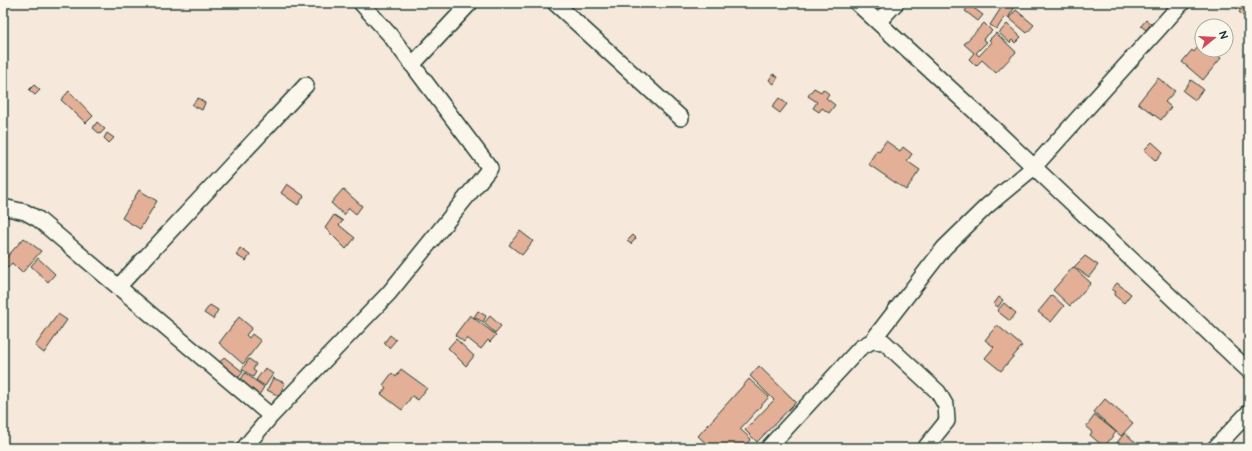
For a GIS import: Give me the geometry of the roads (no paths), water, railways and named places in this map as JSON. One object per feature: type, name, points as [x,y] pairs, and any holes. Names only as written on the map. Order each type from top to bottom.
[{"type":"street","points":[[244,448],[271,416],[389,293],[490,168],[390,35],[361,3]]},
{"type":"street","points":[[412,65],[470,3]]},
{"type":"street","points":[[555,3],[681,118]]},
{"type":"street","points":[[857,3],[1034,167],[1249,371]]},
{"type":"street","points":[[878,22],[896,3]]},
{"type":"street","points":[[768,448],[860,348],[872,341],[944,248],[987,206],[1034,167],[1182,3]]},
{"type":"street","points":[[118,287],[306,84]]},
{"type":"street","points":[[3,207],[25,212],[38,219],[271,416]]},
{"type":"street","points":[[872,341],[884,342],[938,392],[946,406],[947,421],[925,448]]},
{"type":"street","points":[[1215,448],[1249,412]]}]
